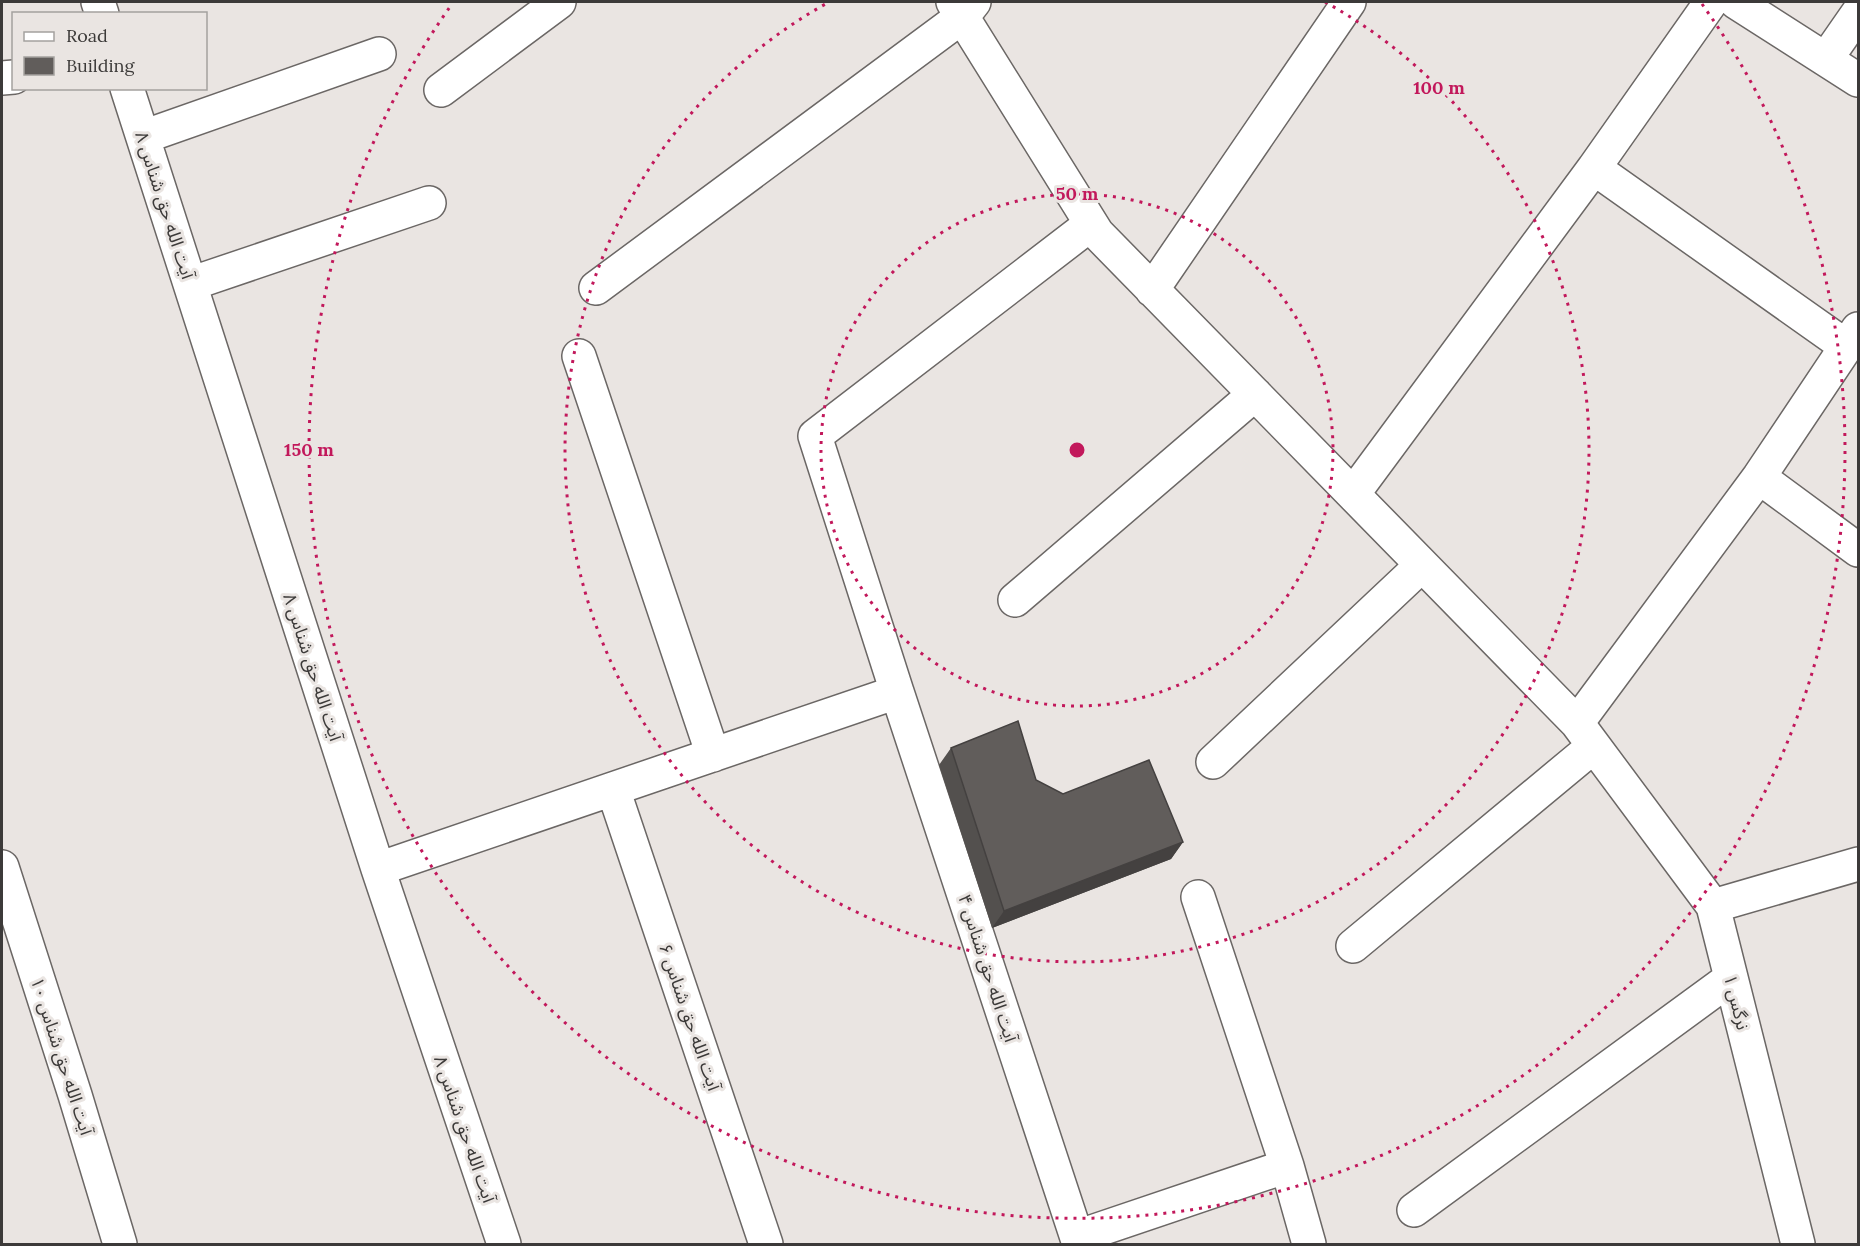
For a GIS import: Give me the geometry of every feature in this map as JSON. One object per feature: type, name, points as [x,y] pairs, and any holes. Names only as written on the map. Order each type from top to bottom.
[{"type":"street","points":[[441,90],[559,2]]},
{"type":"street","points":[[1152,290],[1349,2]]},
{"type":"street","points":[[1353,494],[1594,168],[1712,2]]},
{"type":"street","points":[[1736,2],[1858,80]]},
{"type":"street","points":[[596,288],[963,6],[1097,233],[1586,735],[1713,906],[1858,864]]},
{"type":"street","points":[[1826,59],[1858,14]]},
{"type":"street","points":[[143,137],[379,54]]},
{"type":"street","name":"آیت الله حق شناس ۸","points":[[128,90],[378,870],[504,1245]]},
{"type":"street","points":[[1353,946],[1586,735],[1852,338],[1594,168]]},
{"type":"street","points":[[190,284],[429,203]]},
{"type":"street","name":"آیت الله حق شناس ۴","points":[[1078,1241],[815,436],[1091,224]]},
{"type":"street","points":[[579,356],[713,755]]},
{"type":"street","points":[[1015,600],[1255,394]]},
{"type":"street","points":[[1759,477],[1858,550]]},
{"type":"street","points":[[1212,762],[1422,565]]},
{"type":"street","points":[[378,870],[897,692]]},
{"type":"street","name":"آیت الله حق شناس ۶","points":[[613,789],[766,1245]]},
{"type":"street","name":"آیت الله حق شناس ۱۰","points":[[2,867],[120,1245]]},
{"type":"street","points":[[1198,897],[1287,1166],[1309,1245]]},
{"type":"street","name":"نرگس ۱","points":[[1713,906],[1798,1245]]},
{"type":"street","points":[[1414,1210],[1731,978]]},
{"type":"street","points":[[1078,1241],[1287,1166]]},
{"type":"building","points":[[1018,721],[1036,780],[1063,794],[1149,760],[1183,842],[1004,911],[951,748]]}]
